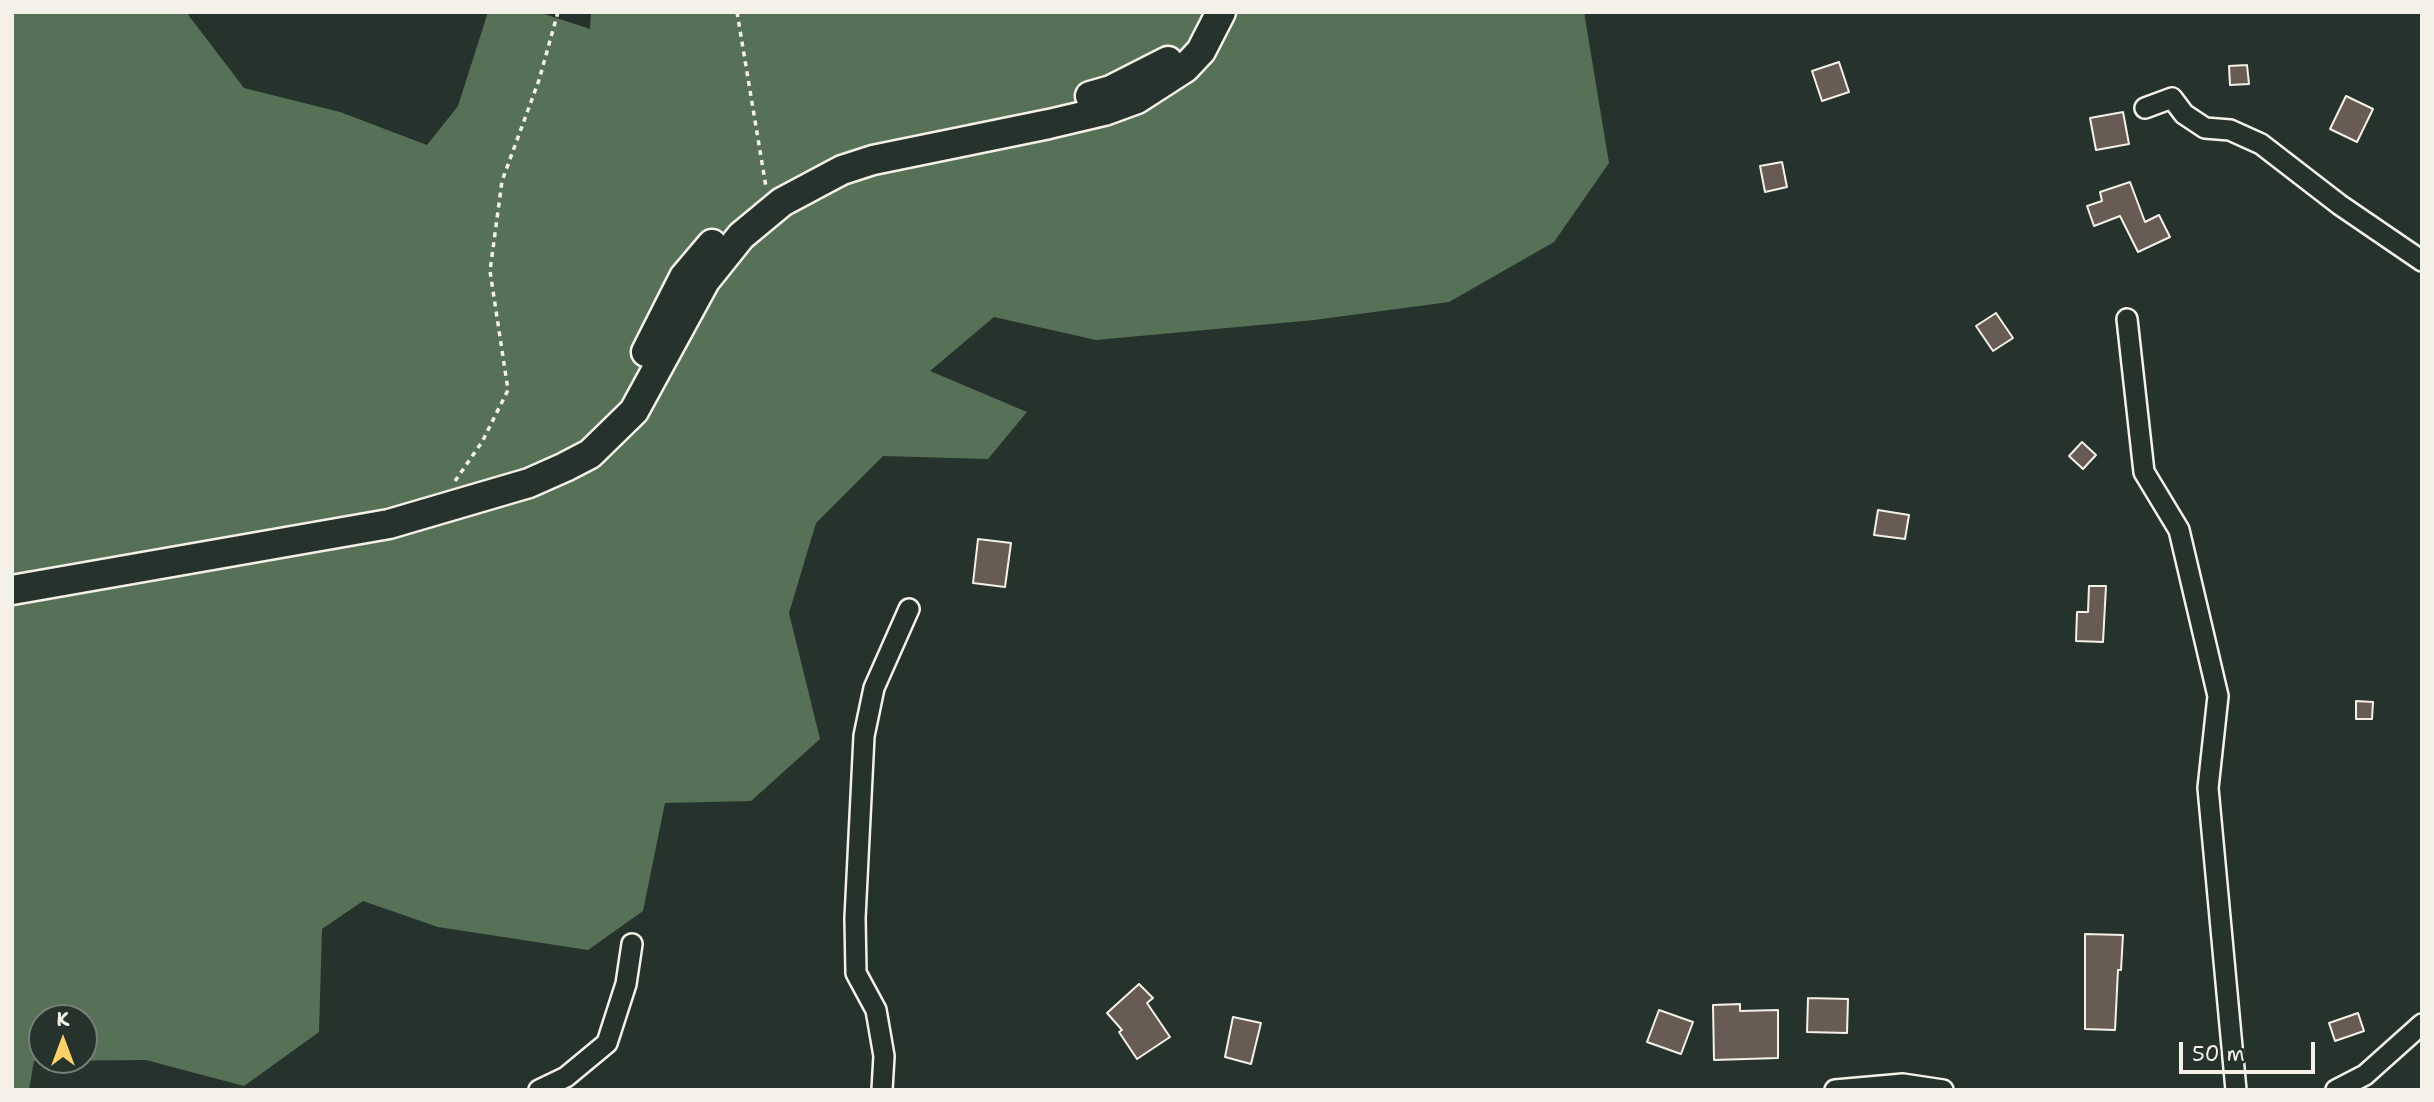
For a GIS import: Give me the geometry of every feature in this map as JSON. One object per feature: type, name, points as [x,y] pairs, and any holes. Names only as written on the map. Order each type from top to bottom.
[{"type":"main road","points":[[12,572],[120,552],[243,535],[448,491],[563,453],[589,437],[612,411],[635,374],[684,277],[723,231],[767,192],[806,168],[910,134],[1057,105],[1111,90],[1163,65],[1176,55],[1192,38],[1204,12]]},
{"type":"main road","points":[[12,590],[389,524],[516,487],[565,467],[590,454],[634,411],[705,281],[741,236],[782,202],[842,170],[873,160],[1049,124],[1104,111],[1137,99],[1185,68],[1201,51],[1221,12]]},
{"type":"street","points":[[2145,108],[2172,98],[2184,114],[2204,128],[2230,130],[2261,144],[2340,205],[2422,261]]},
{"type":"street","points":[[2127,319],[2144,472],[2179,530],[2218,696],[2208,788],[2236,1090]]},
{"type":"street","points":[[882,1090],[884,1056],[876,1010],[856,973],[855,918],[864,736],[874,688],[909,609]]},
{"type":"street","points":[[539,1090],[566,1077],[607,1043],[626,984],[632,944]]},
{"type":"street","points":[[2336,1090],[2365,1075],[2422,1024]]},
{"type":"street","points":[[1835,1090],[1903,1084],[1943,1090]]},
{"type":"path","points":[[448,491],[482,442],[508,390],[490,271],[502,181],[539,80],[558,12]]},
{"type":"path","points":[[737,12],[767,192]]},
{"type":"green space","points":[[12,12],[186,12],[244,88],[340,112],[427,145],[458,106],[488,12],[538,12],[590,29],[591,12],[1584,12],[1609,163],[1554,242],[1449,302],[1314,320],[1096,340],[994,317],[930,371],[1027,412],[988,459],[883,456],[816,523],[789,613],[820,739],[751,801],[665,803],[643,911],[588,950],[438,927],[363,901],[322,929],[319,1032],[244,1086],[146,1060],[98,1060],[98,1004],[28,1004],[28,1074],[32,1074],[29,1090],[12,1090]]},
{"type":"building","points":[[1839,62],[1849,92],[1822,101],[1812,71]]},
{"type":"building","points":[[2247,65],[2249,84],[2230,85],[2229,66]]},
{"type":"building","points":[[2346,96],[2373,109],[2357,142],[2330,129]]},
{"type":"building","points":[[2123,112],[2129,144],[2096,150],[2090,118]]},
{"type":"building","points":[[1782,162],[1787,187],[1765,192],[1760,166]]},
{"type":"building","points":[[2130,182],[2145,222],[2159,215],[2170,237],[2138,252],[2120,216],[2094,226],[2087,206],[2102,201],[2100,192]]},
{"type":"building","points":[[1996,313],[2013,338],[1993,351],[1976,326]]},
{"type":"building","points":[[2082,442],[2096,455],[2083,469],[2069,456]]},
{"type":"building","points":[[1878,510],[1909,515],[1905,539],[1874,535]]},
{"type":"building","points":[[978,539],[1011,543],[1005,587],[973,583]]},
{"type":"building","points":[[2089,586],[2106,586],[2103,642],[2076,641],[2077,612],[2088,612]]},
{"type":"building","points":[[2356,701],[2373,702],[2372,719],[2356,719]]},
{"type":"building","points":[[2085,934],[2123,935],[2115,1030],[2085,1029]]},
{"type":"building","points":[[1139,984],[1153,998],[1147,1003],[1170,1037],[1137,1059],[1119,1032],[1122,1030],[1107,1013]]},
{"type":"building","points":[[1808,998],[1848,999],[1847,1033],[1807,1032]]},
{"type":"building","points":[[1740,1004],[1740,1011],[1778,1010],[1778,1058],[1714,1060],[1713,1005]]},
{"type":"building","points":[[1659,1010],[1693,1022],[1681,1054],[1647,1042]]},
{"type":"building","points":[[2358,1013],[2364,1031],[2335,1041],[2329,1023]]},
{"type":"building","points":[[1233,1017],[1261,1023],[1251,1064],[1225,1057]]}]
